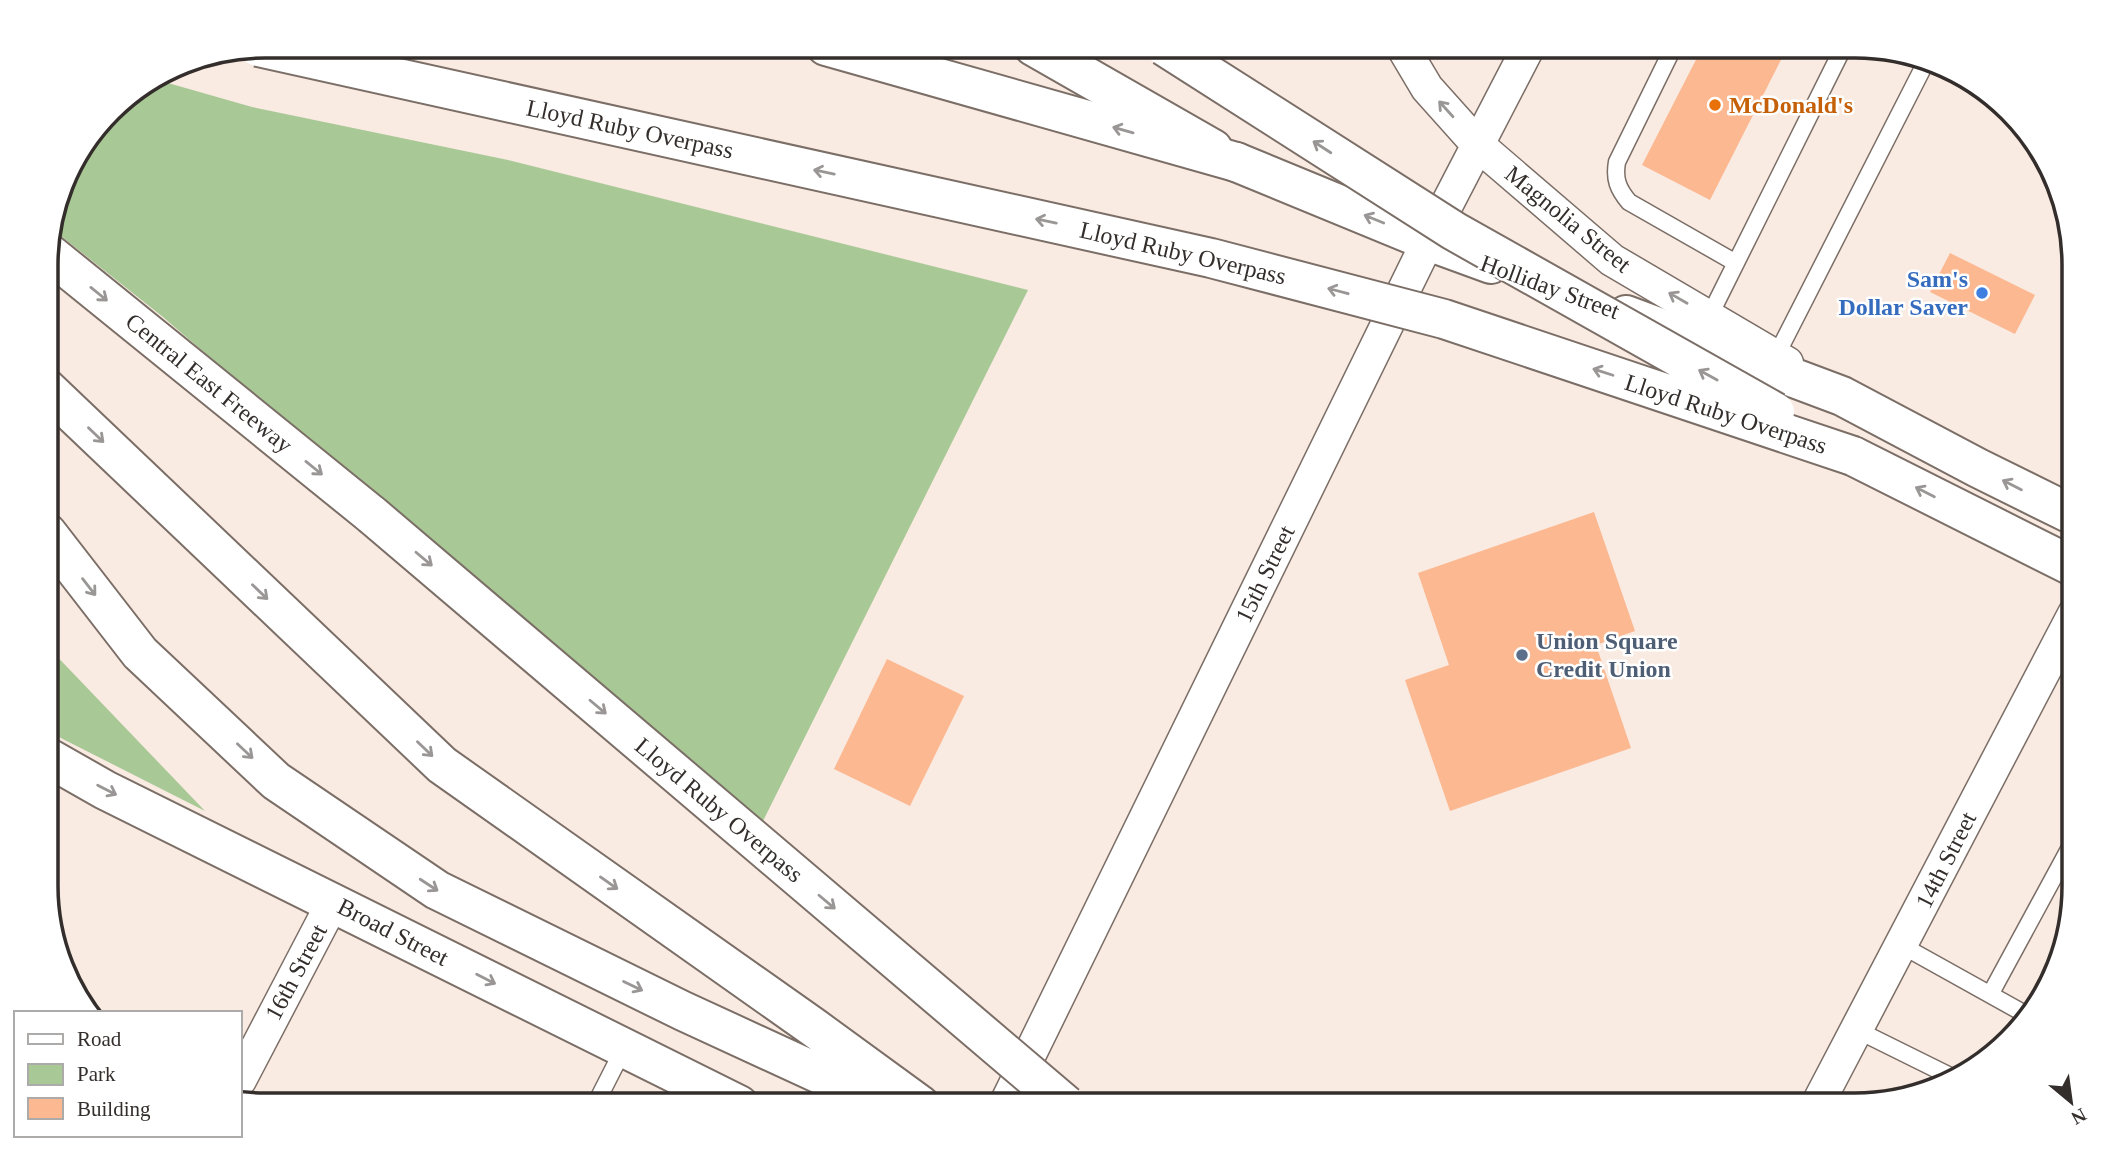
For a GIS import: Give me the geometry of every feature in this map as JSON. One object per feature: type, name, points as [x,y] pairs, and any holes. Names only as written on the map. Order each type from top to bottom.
[{"type":"main road","name":"Lloyd Ruby Overpass","points":[[308,58],[1210,258],[1444,319],[1853,456],[2062,561]]},
{"type":"main road","points":[[868,58],[1236,162]]},
{"type":"main road","name":"Holliday Street","points":[[1054,58],[1236,162],[1428,241],[1842,396],[2062,509]]},
{"type":"main road","points":[[1183,58],[1454,231],[1853,456]]},
{"type":"main road","name":"Central East Freeway","points":[[58,261],[372,515]]},
{"type":"main road","points":[[58,399],[442,765],[904,1093]]},
{"type":"main road","name":"Lloyd Ruby Overpass","points":[[372,515],[1052,1093]]},
{"type":"main road","points":[[58,547],[141,653],[276,781],[414,875],[437,890],[646,993],[861,1093]]},
{"type":"main road","name":"Broad Street","points":[[58,763],[105,790],[715,1093]]},
{"type":"street","name":"Magnolia Street","points":[[1409,58],[1427,88],[1478,145],[1612,260],[1842,396]]},
{"type":"street","name":"15th Street","points":[[1011,1093],[1428,241],[1524,58]]},
{"type":"street","name":"14th Street","points":[[1823,1093],[2062,637]]},
{"type":"street","name":"16th Street","points":[[242,1076],[333,902]]},
{"type":"lane","points":[[1668,58],[1617,162],[1615,177],[1620,191],[1629,202],[1736,263]]},
{"type":"lane","points":[[1709,317],[1838,58]]},
{"type":"lane","points":[[1776,356],[1922,69]]},
{"type":"lane","points":[[1991,993],[2062,861]]},
{"type":"lane","points":[[1902,945],[2020,1011]]},
{"type":"lane","points":[[1857,1030],[1944,1073]]},
{"type":"lane","points":[[601,1093],[624,1048]]},
{"type":"green space","points":[[167,83],[252,107],[508,160],[1028,290],[759,829],[163,317],[60,236],[74,186],[93,150],[118,118]]},
{"type":"green space","points":[[58,657],[205,811],[58,737]]},
{"type":"building","name":"McDonald's","points":[[1697,58],[1782,58],[1710,200],[1642,165]]},
{"type":"building","name":"Sam's Dollar Saver","points":[[1950,253],[2035,295],[2015,334],[1930,292]]},
{"type":"building","name":"Union Square Credit Union","points":[[1594,512],[1635,631],[1596,645],[1631,748],[1450,811],[1405,680],[1449,665],[1418,573]]},
{"type":"building","points":[[887,659],[964,696],[910,806],[834,769]]},
{"type":"place","name":"McDonald's","points":[[1715,105]]},
{"type":"place","name":"Sam's Dollar Saver","points":[[1982,293]]},
{"type":"place","name":"Union Square Credit Union","points":[[1522,655]]}]
